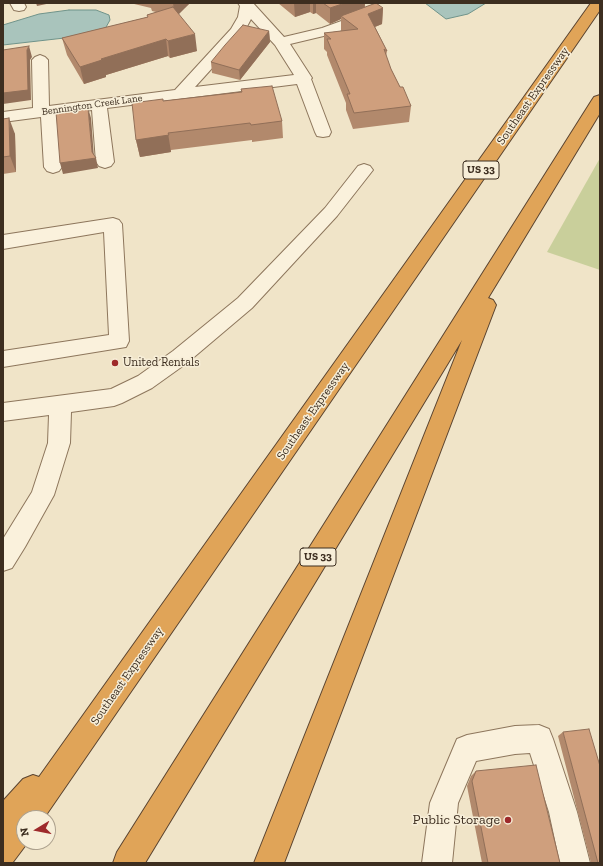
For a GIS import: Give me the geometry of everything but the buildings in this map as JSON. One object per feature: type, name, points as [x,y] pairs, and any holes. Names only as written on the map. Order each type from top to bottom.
[{"type":"highway","name":"Southeast Expressway","points":[[33,810],[598,3]]},
{"type":"highway","name":"US 33","points":[[128,863],[600,100]]},
{"type":"highway","points":[[269,863],[507,252]]},
{"type":"highway","points":[[3,823],[111,698]]},
{"type":"highway","points":[[3,852],[16,833]]},
{"type":"street","points":[[181,93],[211,62],[241,26],[245,17],[246,4]]},
{"type":"street","points":[[246,4],[281,42],[304,78],[323,132]]},
{"type":"street","points":[[281,42],[327,31],[370,14]]},
{"type":"street","points":[[40,60],[45,112],[53,167]]},
{"type":"street","name":"Bennington Creek Lane","points":[[3,117],[304,78]]},
{"type":"street","points":[[98,105],[105,162]]},
{"type":"street","points":[[3,412],[114,397],[145,382],[180,356],[245,303],[330,212],[364,170]]},
{"type":"street","points":[[3,242],[113,224],[119,341],[3,358]]},
{"type":"street","points":[[3,560],[17,539],[42,495],[58,443],[60,404]]},
{"type":"street","points":[[438,863],[444,803],[467,749],[515,740],[539,738],[563,812],[575,863]]},
{"type":"green space","points":[[600,158],[600,270],[547,252]]},
{"type":"water","points":[[425,3],[486,3],[468,14],[446,19]]},
{"type":"water","points":[[69,10],[96,10],[109,15],[110,20],[105,29],[82,36],[3,45],[3,25],[39,14]]},
{"type":"place","name":"United Rentals","points":[[115,363]]},
{"type":"place","name":"Public Storage","points":[[508,820]]}]
